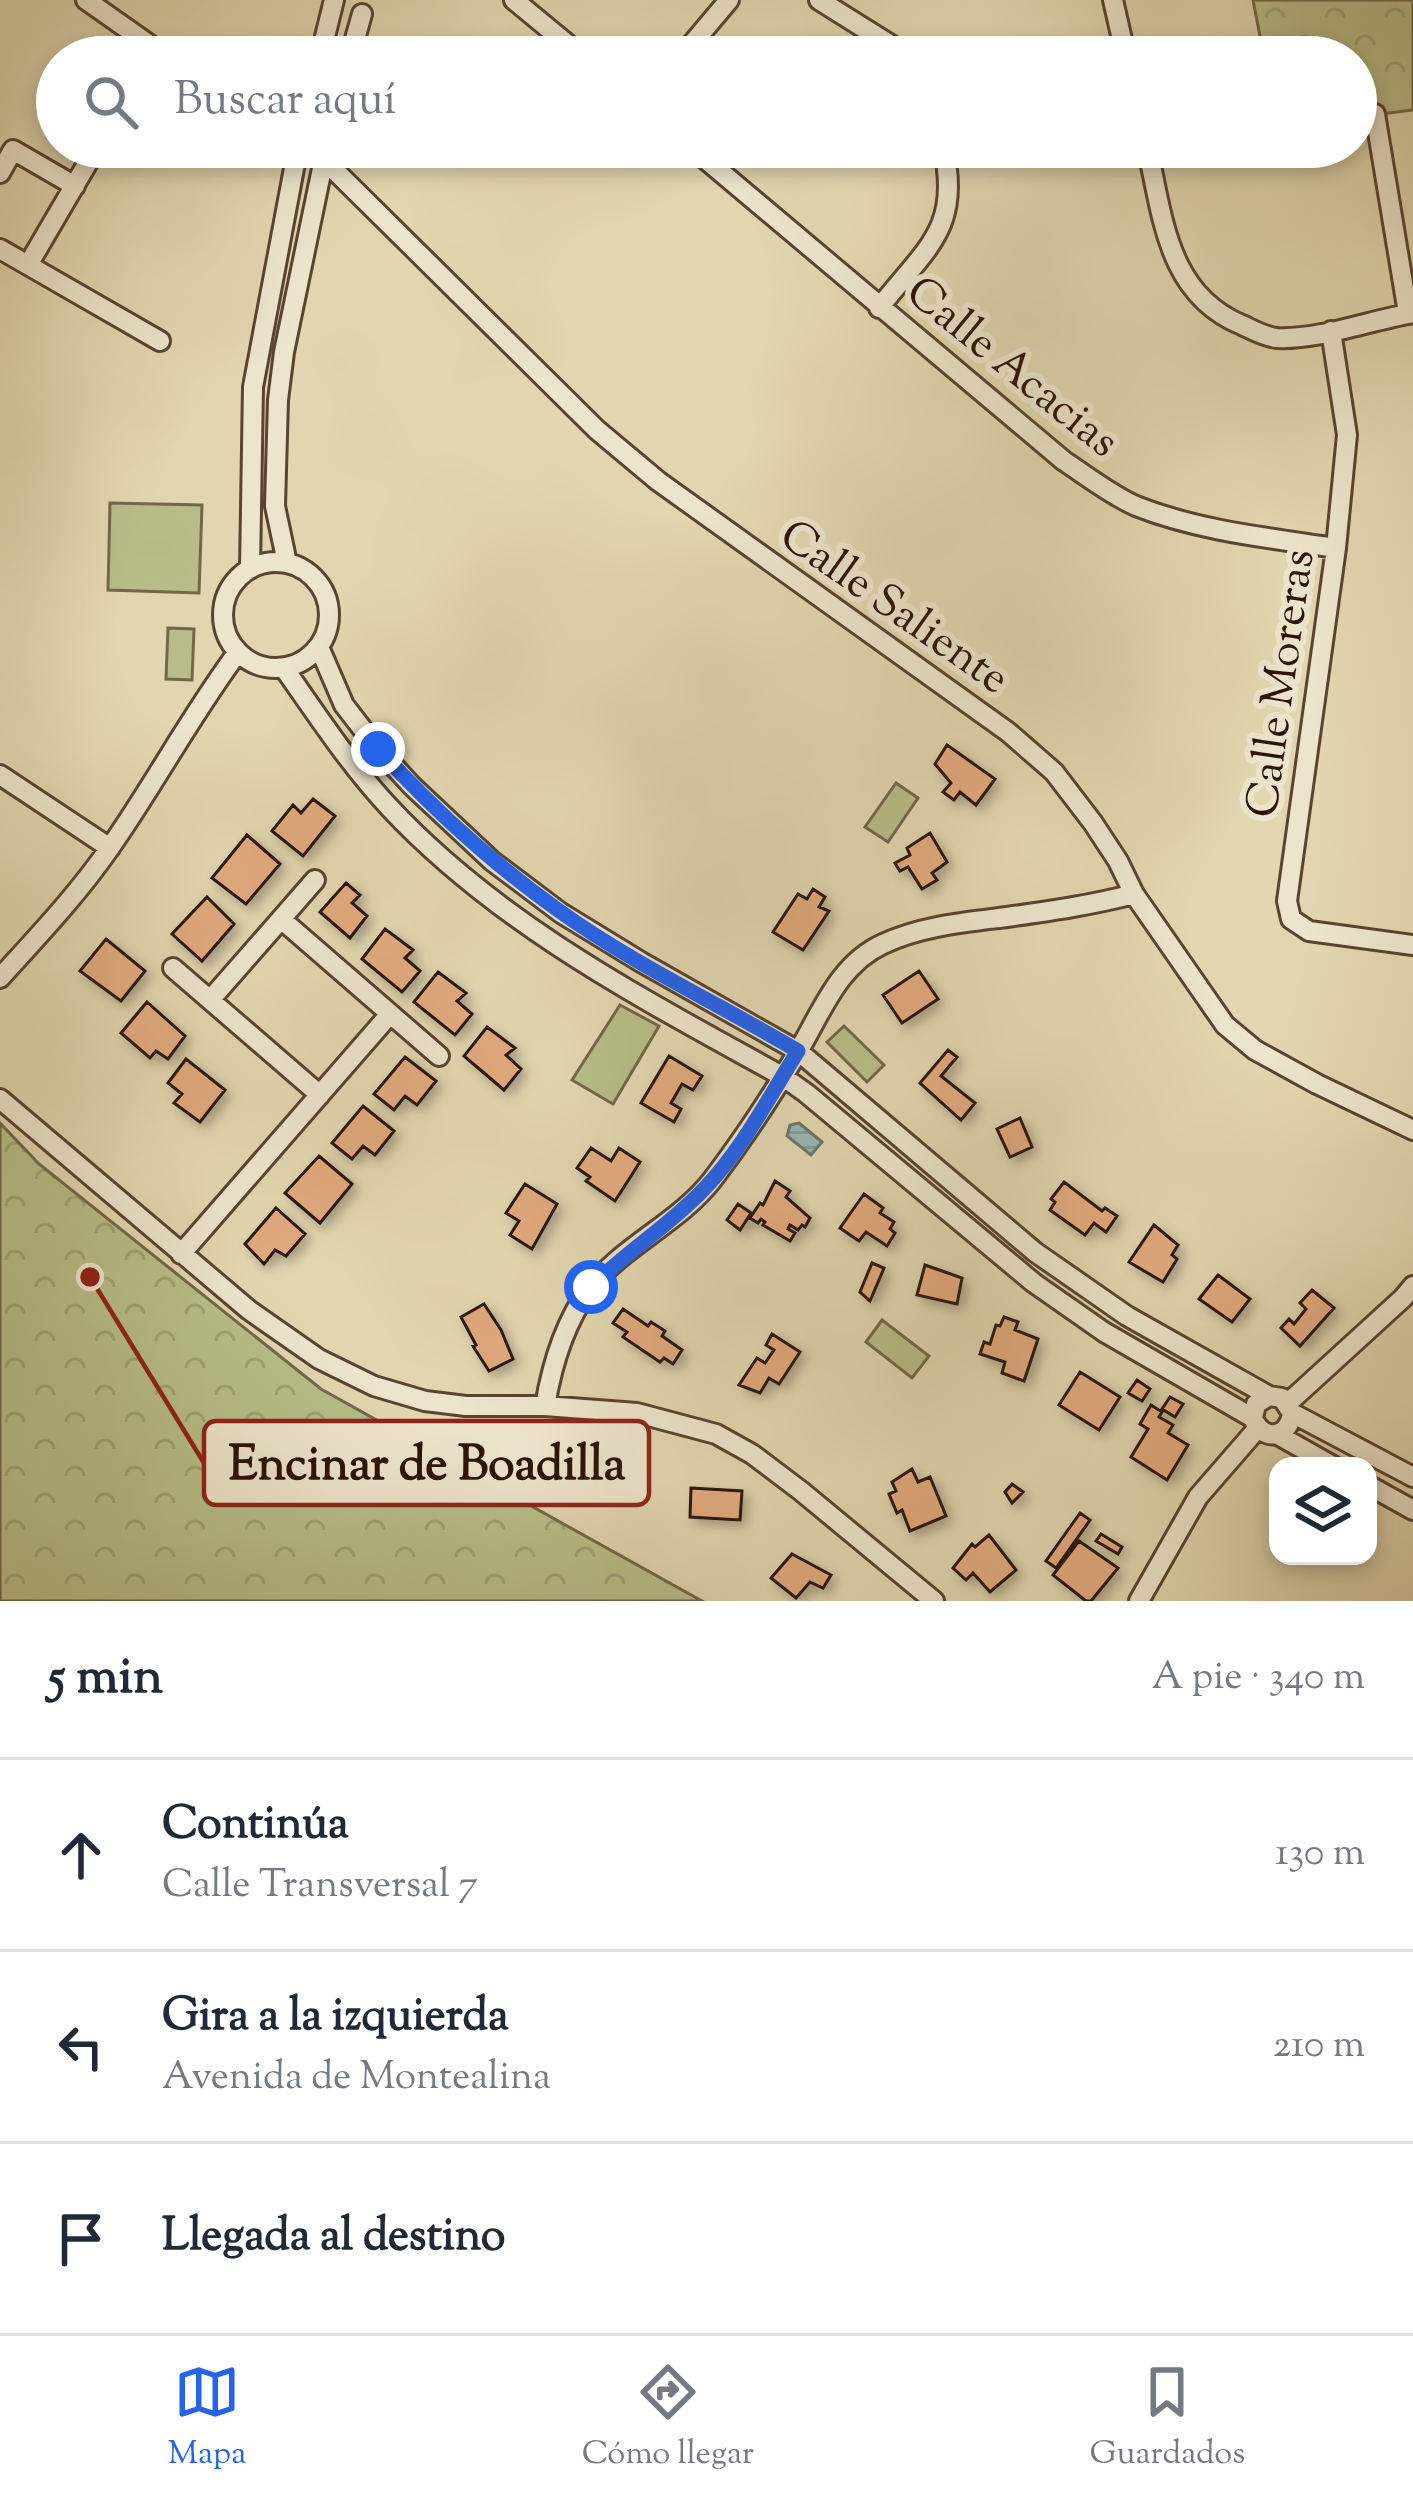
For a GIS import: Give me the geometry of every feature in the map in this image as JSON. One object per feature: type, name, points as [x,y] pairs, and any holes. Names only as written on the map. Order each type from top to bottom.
[{"type":"street","points":[[86,0],[133,36]]},
{"type":"street","points":[[325,36],[334,0]]},
{"type":"street","points":[[514,0],[558,36]]},
{"type":"street","points":[[699,36],[729,0]]},
{"type":"street","points":[[819,0],[876,36]]},
{"type":"street","points":[[1113,0],[1121,36]]},
{"type":"street","points":[[356,36],[362,14]]},
{"type":"street","points":[[1152,168],[1171,249],[1190,288],[1224,318],[1274,338],[1331,331],[1411,313],[1377,120]]},
{"type":"street","points":[[0,173],[7,147],[36,164]]},
{"type":"street","points":[[44,168],[75,186]]},
{"type":"street","points":[[28,265],[86,168]]},
{"type":"street","points":[[250,568],[253,387],[294,168]]},
{"type":"street","points":[[287,563],[275,506],[278,400],[318,168]]},
{"type":"street","name":"Calle Saliente","points":[[338,168],[597,430],[643,469],[961,697],[1054,772],[1225,1025],[1255,1050],[1413,1130]]},
{"type":"street","name":"Calle Acacias","points":[[716,168],[1064,461],[1132,504],[1184,522],[1336,548]]},
{"type":"street","points":[[879,308],[938,234],[949,209],[948,168]]},
{"type":"street","points":[[0,249],[160,341]]},
{"type":"street","name":"Calle Moreras","points":[[1331,331],[1347,435],[1287,901],[1291,919],[1310,932],[1413,945]]},
{"type":"street","points":[[287,563],[307,572],[322,587],[329,607],[328,628],[309,657],[284,668],[267,668],[238,652],[226,632],[224,608],[232,585],[250,568],[287,563]]},
{"type":"street","points":[[319,647],[344,705],[378,749],[492,861],[561,913],[798,1051],[1036,1252],[1127,1316],[1413,1477]]},
{"type":"street","points":[[0,978],[74,897],[110,848],[238,652]]},
{"type":"street","points":[[284,668],[389,808],[512,916],[596,973],[782,1076],[1034,1283],[1104,1332],[1270,1436],[1289,1427],[1283,1404]]},
{"type":"street","points":[[0,775],[110,848]]},
{"type":"street","points":[[210,1000],[315,880]]},
{"type":"street","points":[[545,1406],[552,1366],[572,1316],[591,1287],[617,1261],[678,1216],[709,1184],[748,1130],[835,985],[860,959],[881,944],[919,932],[1085,907],[1133,894]]},
{"type":"street","points":[[280,919],[440,1056]]},
{"type":"street","points":[[172,968],[320,1095]]},
{"type":"street","points":[[181,1254],[390,1014]]},
{"type":"street","points":[[0,1099],[249,1310],[302,1347],[374,1386],[446,1404],[637,1413],[716,1434],[801,1491],[934,1601]]},
{"type":"street","points":[[1139,1601],[1198,1497],[1255,1424],[1256,1404],[1283,1404],[1413,1286]]},
{"type":"street","points":[[1277,1435],[1317,1457]]},
{"type":"street","points":[[1377,1490],[1413,1510]]},
{"type":"green space","points":[[1253,0],[1413,0],[1413,110],[1377,114],[1377,36],[1260,36]]},
{"type":"green space","points":[[110,503],[202,505],[199,593],[108,590]]},
{"type":"green space","points":[[168,628],[194,629],[192,680],[166,679]]},
{"type":"green space","points":[[896,783],[918,798],[888,842],[865,827]]},
{"type":"green space","points":[[620,1005],[659,1026],[613,1104],[572,1080]]},
{"type":"green space","points":[[844,1026],[884,1065],[867,1082],[827,1042]]},
{"type":"green space","points":[[0,1123],[39,1164],[321,1389],[702,1601],[0,1601]]},
{"type":"green space","points":[[882,1320],[929,1356],[912,1378],[866,1342]]},
{"type":"water","points":[[799,1123],[822,1142],[811,1155],[787,1136],[790,1125]]},
{"type":"building","points":[[947,745],[995,779],[976,805],[960,792],[954,800],[943,792],[951,783],[935,764]]},
{"type":"building","points":[[313,799],[335,816],[303,856],[272,831],[293,805],[301,813]]},
{"type":"building","points":[[930,833],[947,862],[932,873],[937,880],[922,889],[908,867],[900,871],[895,863],[910,855],[907,848]]},
{"type":"building","points":[[247,835],[280,864],[246,904],[212,878]]},
{"type":"building","points":[[346,883],[360,895],[352,903],[367,916],[350,938],[320,912]]},
{"type":"building","points":[[813,889],[825,897],[819,907],[829,911],[803,950],[773,932],[798,894],[807,899]]},
{"type":"building","points":[[207,897],[234,924],[202,961],[172,934]]},
{"type":"building","points":[[385,929],[413,950],[405,958],[420,971],[402,992],[362,959]]},
{"type":"building","points":[[106,939],[145,971],[121,1001],[80,971]]},
{"type":"building","points":[[919,971],[938,999],[902,1023],[883,995]]},
{"type":"building","points":[[438,972],[466,993],[457,1001],[472,1014],[455,1035],[414,1002]]},
{"type":"building","points":[[147,1002],[185,1036],[168,1059],[156,1051],[150,1058],[121,1033]]},
{"type":"building","points":[[487,1027],[515,1048],[506,1055],[521,1069],[504,1090],[464,1056]]},
{"type":"building","points":[[948,1050],[957,1057],[941,1076],[975,1103],[961,1120],[920,1083]]},
{"type":"building","points":[[669,1056],[702,1076],[693,1090],[682,1084],[671,1103],[681,1109],[674,1122],[641,1103]]},
{"type":"building","points":[[405,1057],[436,1081],[417,1105],[405,1096],[394,1110],[374,1094]]},
{"type":"building","points":[[186,1059],[225,1090],[200,1122],[174,1103],[182,1094],[168,1083]]},
{"type":"building","points":[[363,1106],[394,1131],[375,1155],[363,1146],[352,1159],[332,1143]]},
{"type":"building","points":[[1020,1118],[1032,1147],[1010,1157],[997,1129]]},
{"type":"building","points":[[591,1148],[611,1161],[619,1148],[640,1162],[615,1201],[586,1181],[590,1177],[577,1168]]},
{"type":"building","points":[[319,1156],[352,1184],[320,1223],[285,1193]]},
{"type":"building","points":[[775,1181],[790,1191],[786,1197],[810,1218],[798,1230],[790,1225],[788,1229],[795,1233],[790,1241],[761,1219],[758,1223],[750,1218]]},
{"type":"building","points":[[1064,1182],[1102,1211],[1105,1208],[1117,1216],[1106,1232],[1094,1223],[1085,1235],[1050,1210],[1055,1202],[1051,1199]]},
{"type":"building","points":[[525,1184],[557,1204],[532,1249],[510,1235],[519,1221],[506,1213]]},
{"type":"building","points":[[864,1194],[894,1222],[890,1229],[895,1233],[887,1246],[866,1232],[859,1241],[840,1228]]},
{"type":"building","points":[[738,1204],[751,1213],[740,1230],[727,1220]]},
{"type":"building","points":[[276,1208],[305,1234],[286,1256],[275,1250],[264,1264],[245,1244]]},
{"type":"building","points":[[1154,1225],[1178,1245],[1172,1255],[1177,1259],[1163,1282],[1129,1262]]},
{"type":"building","points":[[872,1263],[884,1268],[870,1301],[860,1292]]},
{"type":"building","points":[[925,1265],[962,1278],[957,1304],[917,1295]]},
{"type":"building","points":[[1218,1275],[1250,1299],[1232,1322],[1199,1299]]},
{"type":"building","points":[[1312,1290],[1334,1308],[1300,1346],[1281,1328],[1289,1319],[1294,1324],[1306,1309],[1300,1303]]},
{"type":"building","points":[[484,1304],[513,1359],[489,1371],[461,1317]]},
{"type":"building","points":[[623,1309],[665,1331],[662,1336],[682,1350],[673,1364],[664,1358],[660,1362],[623,1337],[627,1332],[613,1323]]},
{"type":"building","points":[[1004,1317],[1018,1322],[1015,1330],[1038,1339],[1024,1381],[1002,1373],[1005,1362],[980,1354]]},
{"type":"building","points":[[772,1334],[800,1352],[779,1384],[769,1378],[760,1393],[739,1385],[757,1358],[765,1363],[774,1350],[766,1345]]},
{"type":"building","points":[[1080,1372],[1120,1397],[1099,1430],[1059,1405]]},
{"type":"building","points":[[1137,1380],[1150,1389],[1142,1401],[1128,1393]]},
{"type":"building","points":[[1170,1397],[1183,1404],[1175,1417],[1162,1409]]},
{"type":"building","points":[[1151,1405],[1173,1425],[1168,1433],[1188,1445],[1167,1480],[1131,1457],[1148,1429],[1140,1424]]},
{"type":"building","points":[[912,1469],[918,1482],[930,1477],[946,1516],[910,1531],[889,1494],[896,1491],[892,1482]]},
{"type":"building","points":[[1012,1484],[1023,1492],[1012,1503],[1005,1492]]},
{"type":"building","points":[[691,1488],[742,1491],[740,1520],[690,1517]]},
{"type":"building","points":[[1080,1513],[1090,1520],[1056,1568],[1046,1561]]},
{"type":"building","points":[[1101,1534],[1122,1547],[1118,1554],[1096,1541]]},
{"type":"building","points":[[989,1535],[1016,1570],[990,1592],[973,1573],[966,1580],[953,1568],[972,1544],[975,1547]]},
{"type":"building","points":[[1079,1541],[1118,1568],[1091,1601],[1053,1575]]},
{"type":"building","points":[[792,1554],[831,1575],[823,1588],[810,1582],[796,1598],[771,1578]]},
{"type":"place","name":"Encinar de Boadilla","points":[[90,1277]]},
{"type":"route","points":[[378,749],[492,861],[561,913],[798,1051],[709,1184],[678,1216],[617,1261],[591,1287]]}]
